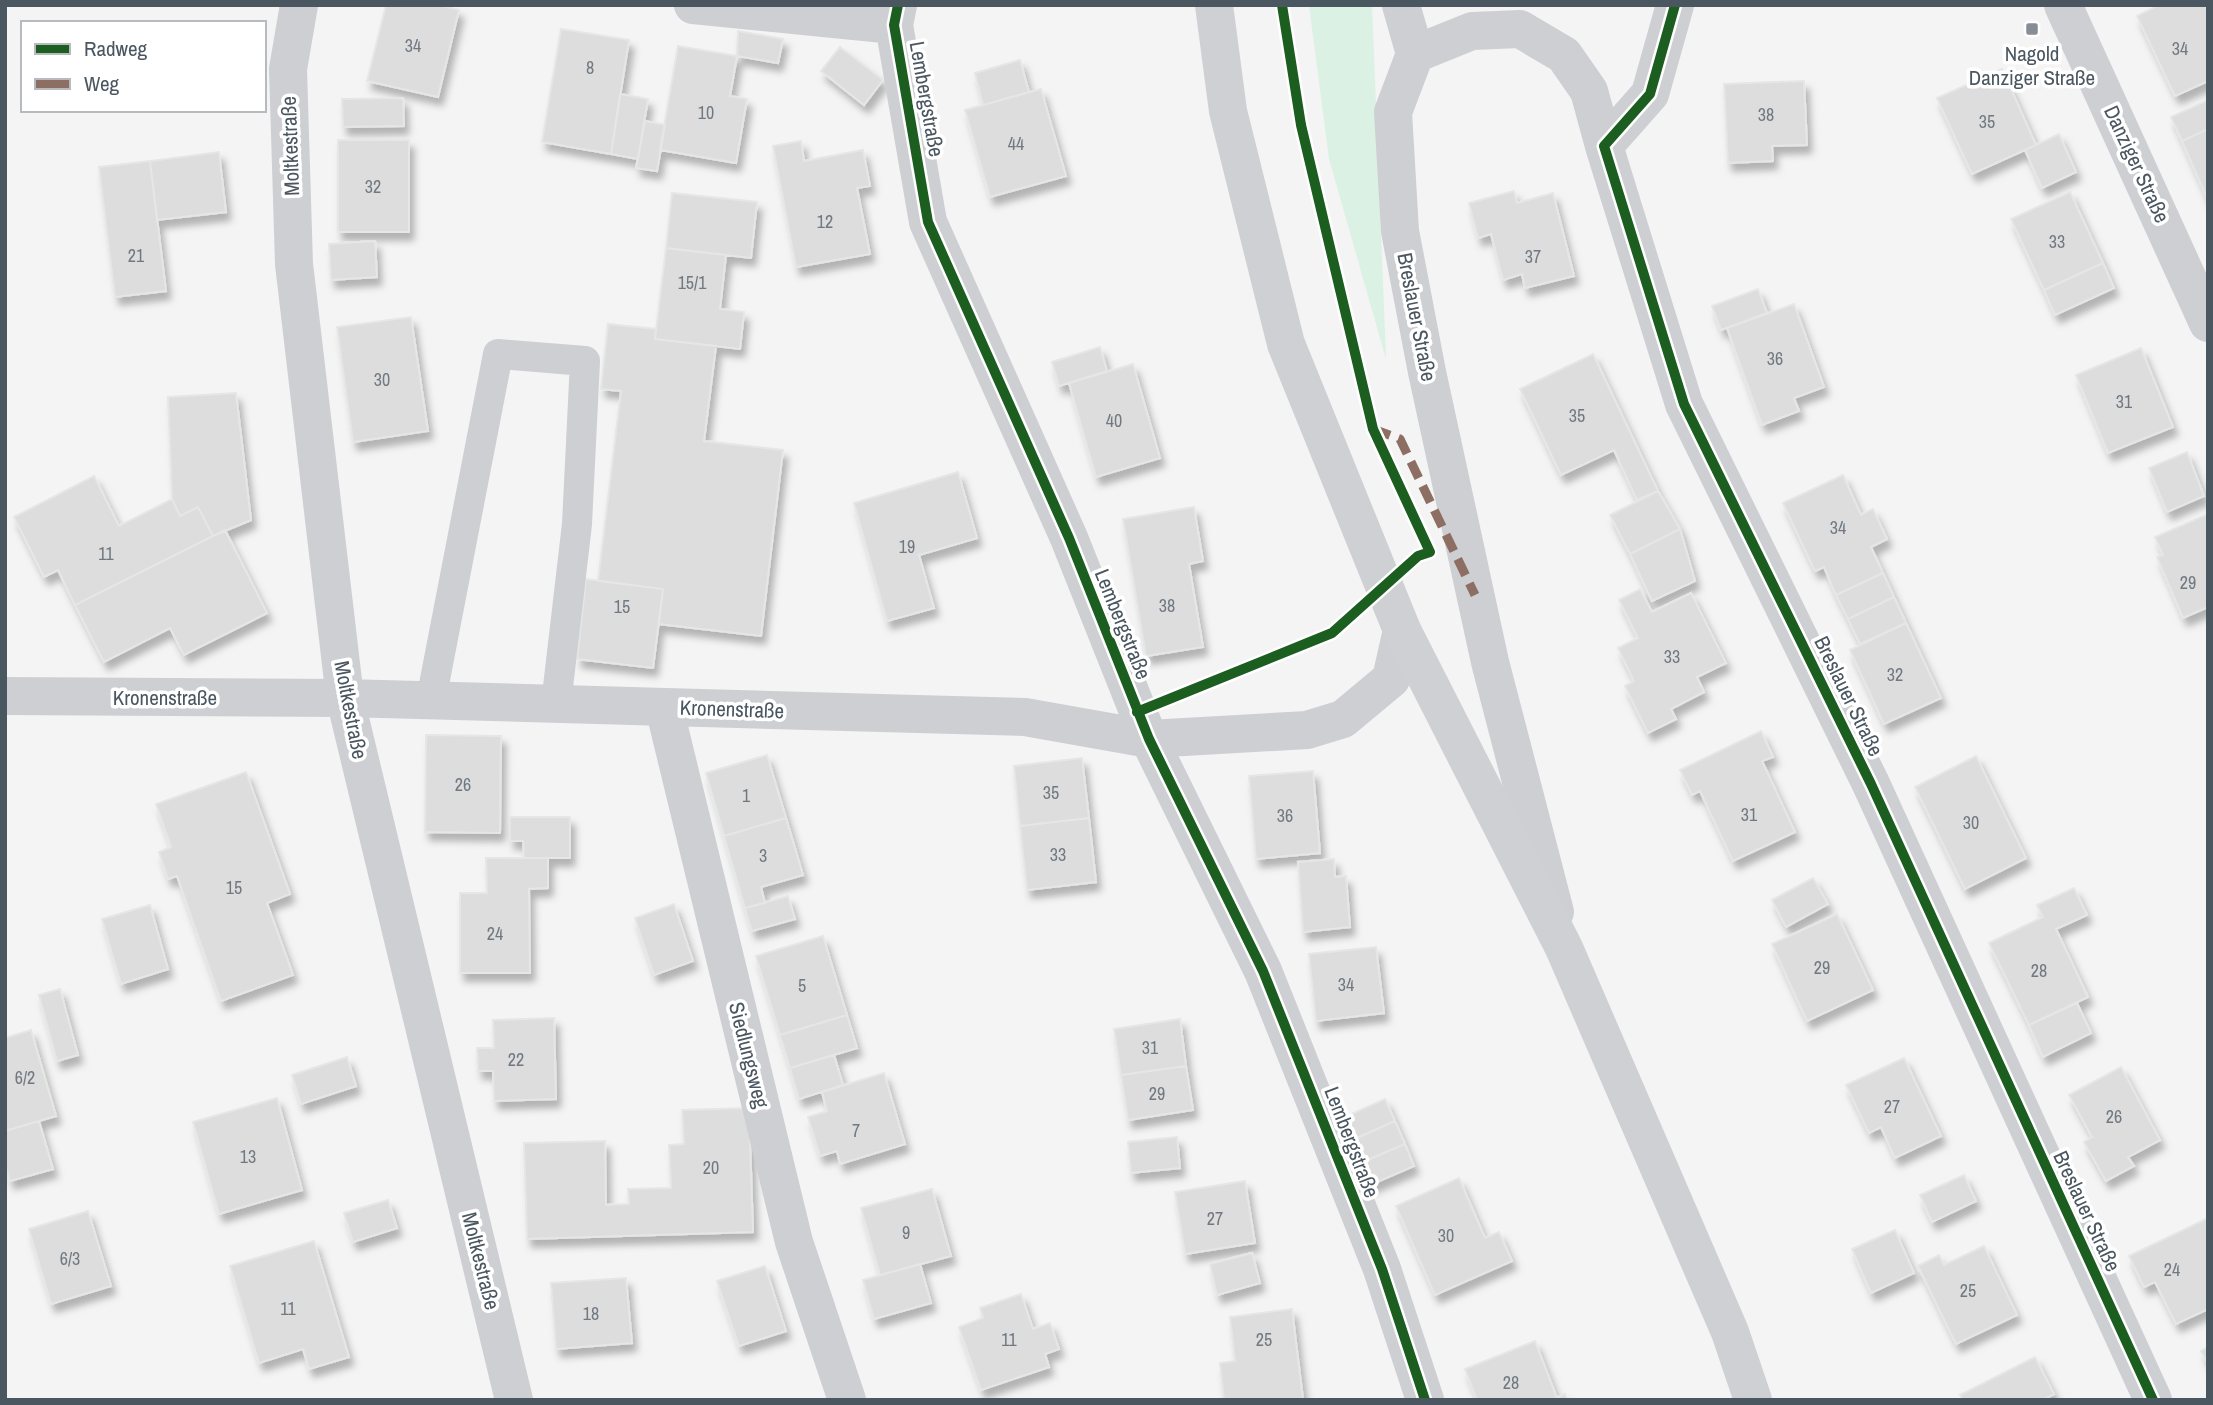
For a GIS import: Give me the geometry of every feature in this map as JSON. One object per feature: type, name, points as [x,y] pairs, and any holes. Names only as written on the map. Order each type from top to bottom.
[{"type":"main road","points":[[1214,5],[1228,111],[1286,344],[1402,630],[1564,948],[1730,1332],[1753,1400]]},
{"type":"street","name":"Moltkestraße","points":[[299,5],[288,69],[294,264],[345,698],[514,1400]]},
{"type":"street","points":[[693,5],[896,15]]},
{"type":"street","points":[[1401,5],[1415,54]]},
{"type":"street","points":[[1604,145],[1650,94],[1675,5]]},
{"type":"street","name":"Danziger Straße","points":[[2063,5],[2208,323]]},
{"type":"street","name":"Lembergstraße","points":[[896,15],[928,222],[1069,538],[1149,739],[1268,982],[1382,1269],[1425,1400]]},
{"type":"street","name":"Breslauer Straße","points":[[1564,948],[1490,662],[1427,372],[1400,231],[1393,112],[1415,54],[1472,31],[1520,29],[1564,55],[1590,91],[1604,145],[1684,404],[1871,784],[2153,1400]]},
{"type":"street","name":"Kronenstraße","points":[[5,696],[345,698],[1025,718],[1149,739],[1307,730],[1343,719],[1391,680],[1402,630]]},
{"type":"street","name":"Siedlungsweg","points":[[664,707],[794,1242],[847,1400]]},
{"type":"lane","points":[[430,700],[498,354],[585,361],[576,524],[556,704]]},
{"type":"green space","points":[[1309,5],[1372,5],[1386,359],[1329,159]]},
{"type":"building","points":[[386,5],[439,5],[459,10],[438,97],[367,81]]},
{"type":"building","points":[[2159,5],[2208,5],[2208,81],[2175,96],[2137,16]]},
{"type":"building","points":[[561,29],[629,40],[611,154],[542,142]]},
{"type":"building","points":[[738,31],[783,39],[778,63],[737,56]]},
{"type":"building","points":[[678,46],[737,56],[730,96],[747,99],[736,163],[660,150]]},
{"type":"building","points":[[840,47],[883,80],[864,105],[821,71]]},
{"type":"building","points":[[1020,60],[1029,92],[983,105],[975,73]]},
{"type":"building","points":[[2002,69],[2036,145],[1972,174],[1937,98]]},
{"type":"building","points":[[1804,81],[1807,145],[1772,146],[1773,161],[1728,163],[1724,84]]},
{"type":"building","points":[[1041,89],[1066,176],[990,197],[965,110]]},
{"type":"building","points":[[620,94],[648,99],[638,159],[611,154]]},
{"type":"building","points":[[403,98],[404,126],[343,127],[342,99]]},
{"type":"building","points":[[2208,100],[2208,129],[2182,141],[2171,117]]},
{"type":"building","points":[[645,121],[665,125],[657,171],[636,168]]},
{"type":"building","points":[[2208,129],[2208,200],[2182,141]]},
{"type":"building","points":[[2059,134],[2076,172],[2042,188],[2025,150]]},
{"type":"building","points":[[338,140],[409,140],[409,232],[338,232]]},
{"type":"building","points":[[801,141],[804,161],[863,150],[870,186],[857,188],[870,254],[796,267],[773,146]]},
{"type":"building","points":[[219,152],[226,212],[157,220],[150,161]]},
{"type":"building","points":[[150,161],[166,291],[115,297],[99,167]]},
{"type":"building","points":[[1514,191],[1517,203],[1553,193],[1574,276],[1525,288],[1522,274],[1503,280],[1491,234],[1478,238],[1469,203]]},
{"type":"building","points":[[2070,192],[2103,263],[2044,290],[2011,219]]},
{"type":"building","points":[[672,193],[757,202],[751,258],[666,248]]},
{"type":"building","points":[[375,241],[377,277],[331,280],[329,244]]},
{"type":"building","points":[[666,248],[726,255],[720,309],[744,312],[740,349],[655,339]]},
{"type":"building","points":[[2103,263],[2114,288],[2055,315],[2044,290]]},
{"type":"building","points":[[1758,289],[1767,313],[1721,330],[1712,306]]},
{"type":"building","points":[[1794,304],[1824,387],[1794,398],[1799,411],[1762,425],[1727,328]]},
{"type":"building","points":[[411,317],[428,431],[353,442],[337,327]]},
{"type":"building","points":[[608,324],[656,329],[655,339],[716,346],[704,441],[783,450],[761,636],[659,624],[663,589],[598,581],[621,391],[601,389]]},
{"type":"building","points":[[1100,347],[1107,371],[1059,386],[1052,362]]},
{"type":"building","points":[[2141,348],[2173,427],[2108,453],[2076,375]]},
{"type":"building","points":[[1593,354],[1658,491],[1637,500],[1614,450],[1561,475],[1520,389]]},
{"type":"building","points":[[1133,364],[1160,458],[1096,477],[1069,383]]},
{"type":"building","points":[[236,393],[251,520],[213,536],[198,507],[180,516],[172,499],[168,397]]},
{"type":"building","points":[[2187,452],[2204,496],[2167,512],[2149,468]]},
{"type":"building","points":[[958,472],[977,538],[919,555],[934,608],[887,621],[854,503]]},
{"type":"building","points":[[1843,475],[1861,515],[1873,509],[1887,539],[1871,547],[1883,573],[1836,595],[1824,567],[1815,571],[1783,503]]},
{"type":"building","points":[[94,476],[119,526],[172,499],[180,516],[198,507],[213,536],[75,605],[58,570],[44,577],[14,517]]},
{"type":"building","points":[[1658,491],[1680,529],[1630,554],[1610,515]]},
{"type":"building","points":[[1194,507],[1203,561],[1189,564],[1203,647],[1146,656],[1123,519]]},
{"type":"building","points":[[2208,514],[2208,607],[2183,618],[2157,557],[2163,555],[2155,537]]},
{"type":"building","points":[[1680,529],[1695,581],[1652,601],[1630,554]]},
{"type":"building","points":[[225,530],[267,613],[184,655],[170,628],[104,662],[75,605]]},
{"type":"building","points":[[1883,573],[1894,597],[1848,619],[1836,595]]},
{"type":"building","points":[[586,579],[663,589],[653,668],[577,659]]},
{"type":"building","points":[[1640,589],[1652,612],[1691,593],[1726,663],[1697,677],[1704,692],[1671,709],[1676,719],[1648,733],[1625,686],[1634,681],[1618,648],[1638,638],[1619,600]]},
{"type":"building","points":[[1894,597],[1906,623],[1860,644],[1848,619]]},
{"type":"building","points":[[1906,623],[1941,698],[1884,724],[1850,650]]},
{"type":"building","points":[[1761,731],[1773,757],[1762,761],[1795,832],[1733,861],[1700,791],[1692,795],[1680,770]]},
{"type":"building","points":[[426,735],[501,736],[500,833],[425,832]]},
{"type":"building","points":[[767,755],[786,818],[724,836],[706,773]]},
{"type":"building","points":[[1976,756],[2026,858],[1965,889],[1915,787]]},
{"type":"building","points":[[1082,758],[1089,818],[1020,826],[1014,766]]},
{"type":"building","points":[[1313,771],[1320,853],[1256,859],[1249,776]]},
{"type":"building","points":[[246,772],[290,894],[267,903],[293,975],[221,1001],[177,876],[168,879],[159,852],[171,847],[156,804]]},
{"type":"building","points":[[510,817],[570,817],[570,858],[524,858],[523,841],[510,841]]},
{"type":"building","points":[[786,818],[803,875],[761,887],[765,903],[745,908],[724,836]]},
{"type":"building","points":[[1089,818],[1096,882],[1027,890],[1020,826]]},
{"type":"building","points":[[486,858],[548,858],[548,888],[529,889],[530,973],[460,973],[460,893],[487,893]]},
{"type":"building","points":[[1334,859],[1335,877],[1346,876],[1350,927],[1303,932],[1298,862]]},
{"type":"building","points":[[1813,878],[1828,904],[1786,927],[1772,900]]},
{"type":"building","points":[[2074,888],[2087,915],[2056,929],[2088,997],[2029,1025],[1989,943],[2043,917],[2037,905]]},
{"type":"building","points":[[788,896],[795,919],[752,931],[745,908]]},
{"type":"building","points":[[674,904],[693,961],[654,975],[635,918]]},
{"type":"building","points":[[150,905],[168,969],[121,984],[102,919]]},
{"type":"building","points":[[1837,914],[1873,990],[1807,1021],[1772,944]]},
{"type":"building","points":[[823,936],[847,1015],[780,1035],[756,956]]},
{"type":"building","points":[[1376,947],[1384,1013],[1316,1021],[1309,954]]},
{"type":"building","points":[[60,989],[78,1055],[57,1061],[39,995]]},
{"type":"building","points":[[2077,1003],[2091,1033],[2043,1057],[2029,1025]]},
{"type":"building","points":[[847,1015],[857,1048],[790,1068],[780,1035]]},
{"type":"building","points":[[554,1018],[556,1099],[494,1101],[493,1071],[478,1071],[477,1048],[494,1048],[493,1020]]},
{"type":"building","points":[[1180,1019],[1186,1066],[1121,1075],[1114,1029]]},
{"type":"building","points":[[31,1030],[56,1116],[5,1131],[5,1038]]},
{"type":"building","points":[[834,1055],[843,1085],[799,1099],[790,1068]]},
{"type":"building","points":[[347,1057],[356,1086],[301,1104],[292,1075]]},
{"type":"building","points":[[1904,1058],[1941,1136],[1895,1158],[1881,1127],[1869,1133],[1846,1085]]},
{"type":"building","points":[[1186,1066],[1193,1110],[1128,1120],[1121,1075]]},
{"type":"building","points":[[2121,1067],[2160,1140],[2128,1157],[2134,1166],[2106,1181],[2084,1142],[2092,1137],[2069,1095]]},
{"type":"building","points":[[884,1073],[905,1144],[840,1164],[837,1151],[820,1156],[808,1117],[827,1111],[822,1092]]},
{"type":"building","points":[[277,1098],[302,1190],[219,1214],[193,1122]]},
{"type":"building","points":[[1385,1099],[1395,1121],[1348,1142],[1338,1120]]},
{"type":"building","points":[[749,1108],[753,1232],[527,1239],[524,1143],[605,1141],[606,1205],[629,1204],[628,1189],[671,1188],[669,1145],[684,1144],[682,1110]]},
{"type":"building","points":[[39,1121],[53,1169],[10,1181],[5,1164],[5,1131]]},
{"type":"building","points":[[1395,1121],[1405,1144],[1358,1164],[1348,1142]]},
{"type":"building","points":[[1177,1137],[1180,1168],[1131,1173],[1128,1142]]},
{"type":"building","points":[[1405,1144],[1414,1166],[1368,1186],[1358,1164]]},
{"type":"building","points":[[1964,1175],[1976,1201],[1932,1222],[1920,1195]]},
{"type":"building","points":[[1459,1178],[1485,1238],[1499,1232],[1512,1261],[1435,1295],[1396,1206]]},
{"type":"building","points":[[1245,1181],[1255,1243],[1185,1254],[1175,1192]]},
{"type":"building","points":[[932,1189],[951,1256],[880,1275],[861,1208]]},
{"type":"building","points":[[388,1200],[397,1228],[353,1242],[344,1213]]},
{"type":"building","points":[[88,1211],[111,1286],[51,1304],[29,1229]]},
{"type":"building","points":[[2208,1218],[2208,1309],[2176,1324],[2155,1282],[2144,1287],[2129,1256]]},
{"type":"building","points":[[1895,1230],[1914,1273],[1871,1293],[1852,1249]]},
{"type":"building","points":[[314,1241],[349,1357],[309,1369],[303,1349],[259,1363],[230,1266]]},
{"type":"building","points":[[1984,1246],[2017,1315],[1956,1344],[1918,1266],[1939,1255],[1944,1265]]},
{"type":"building","points":[[1252,1253],[1260,1283],[1217,1295],[1210,1264]]},
{"type":"building","points":[[920,1264],[931,1303],[874,1319],[863,1280]]},
{"type":"building","points":[[765,1266],[786,1331],[739,1346],[717,1281]]},
{"type":"building","points":[[626,1278],[632,1343],[556,1349],[551,1283]]},
{"type":"building","points":[[1021,1294],[1033,1329],[1050,1323],[1059,1349],[1045,1354],[1049,1367],[981,1390],[959,1327],[983,1318],[980,1308]]},
{"type":"building","points":[[1292,1309],[1303,1399],[1224,1400],[1220,1363],[1235,1361],[1230,1317]]},
{"type":"building","points":[[1535,1341],[1557,1398],[1565,1394],[1567,1400],[1477,1400],[1465,1369]]},
{"type":"building","points":[[2208,1347],[2208,1363],[2201,1351]]},
{"type":"building","points":[[2035,1357],[2054,1394],[2043,1400],[1963,1400],[1960,1395]]},
{"type":"marked path","points":[[1373,429],[1400,439],[1475,595]]},
{"type":"cycle path","points":[[898,5],[894,25],[928,222],[1069,538],[1149,739],[1263,971],[1382,1269],[1425,1400]]},
{"type":"cycle path","points":[[1137,712],[1332,633],[1418,556],[1430,552],[1373,429],[1301,125],[1282,5]]},
{"type":"cycle path","points":[[1675,5],[1650,94],[1604,146],[1684,404],[1871,784],[2153,1400]]},
{"type":"place","name":"Nagold Danziger Straße","points":[[2032,29]]}]
